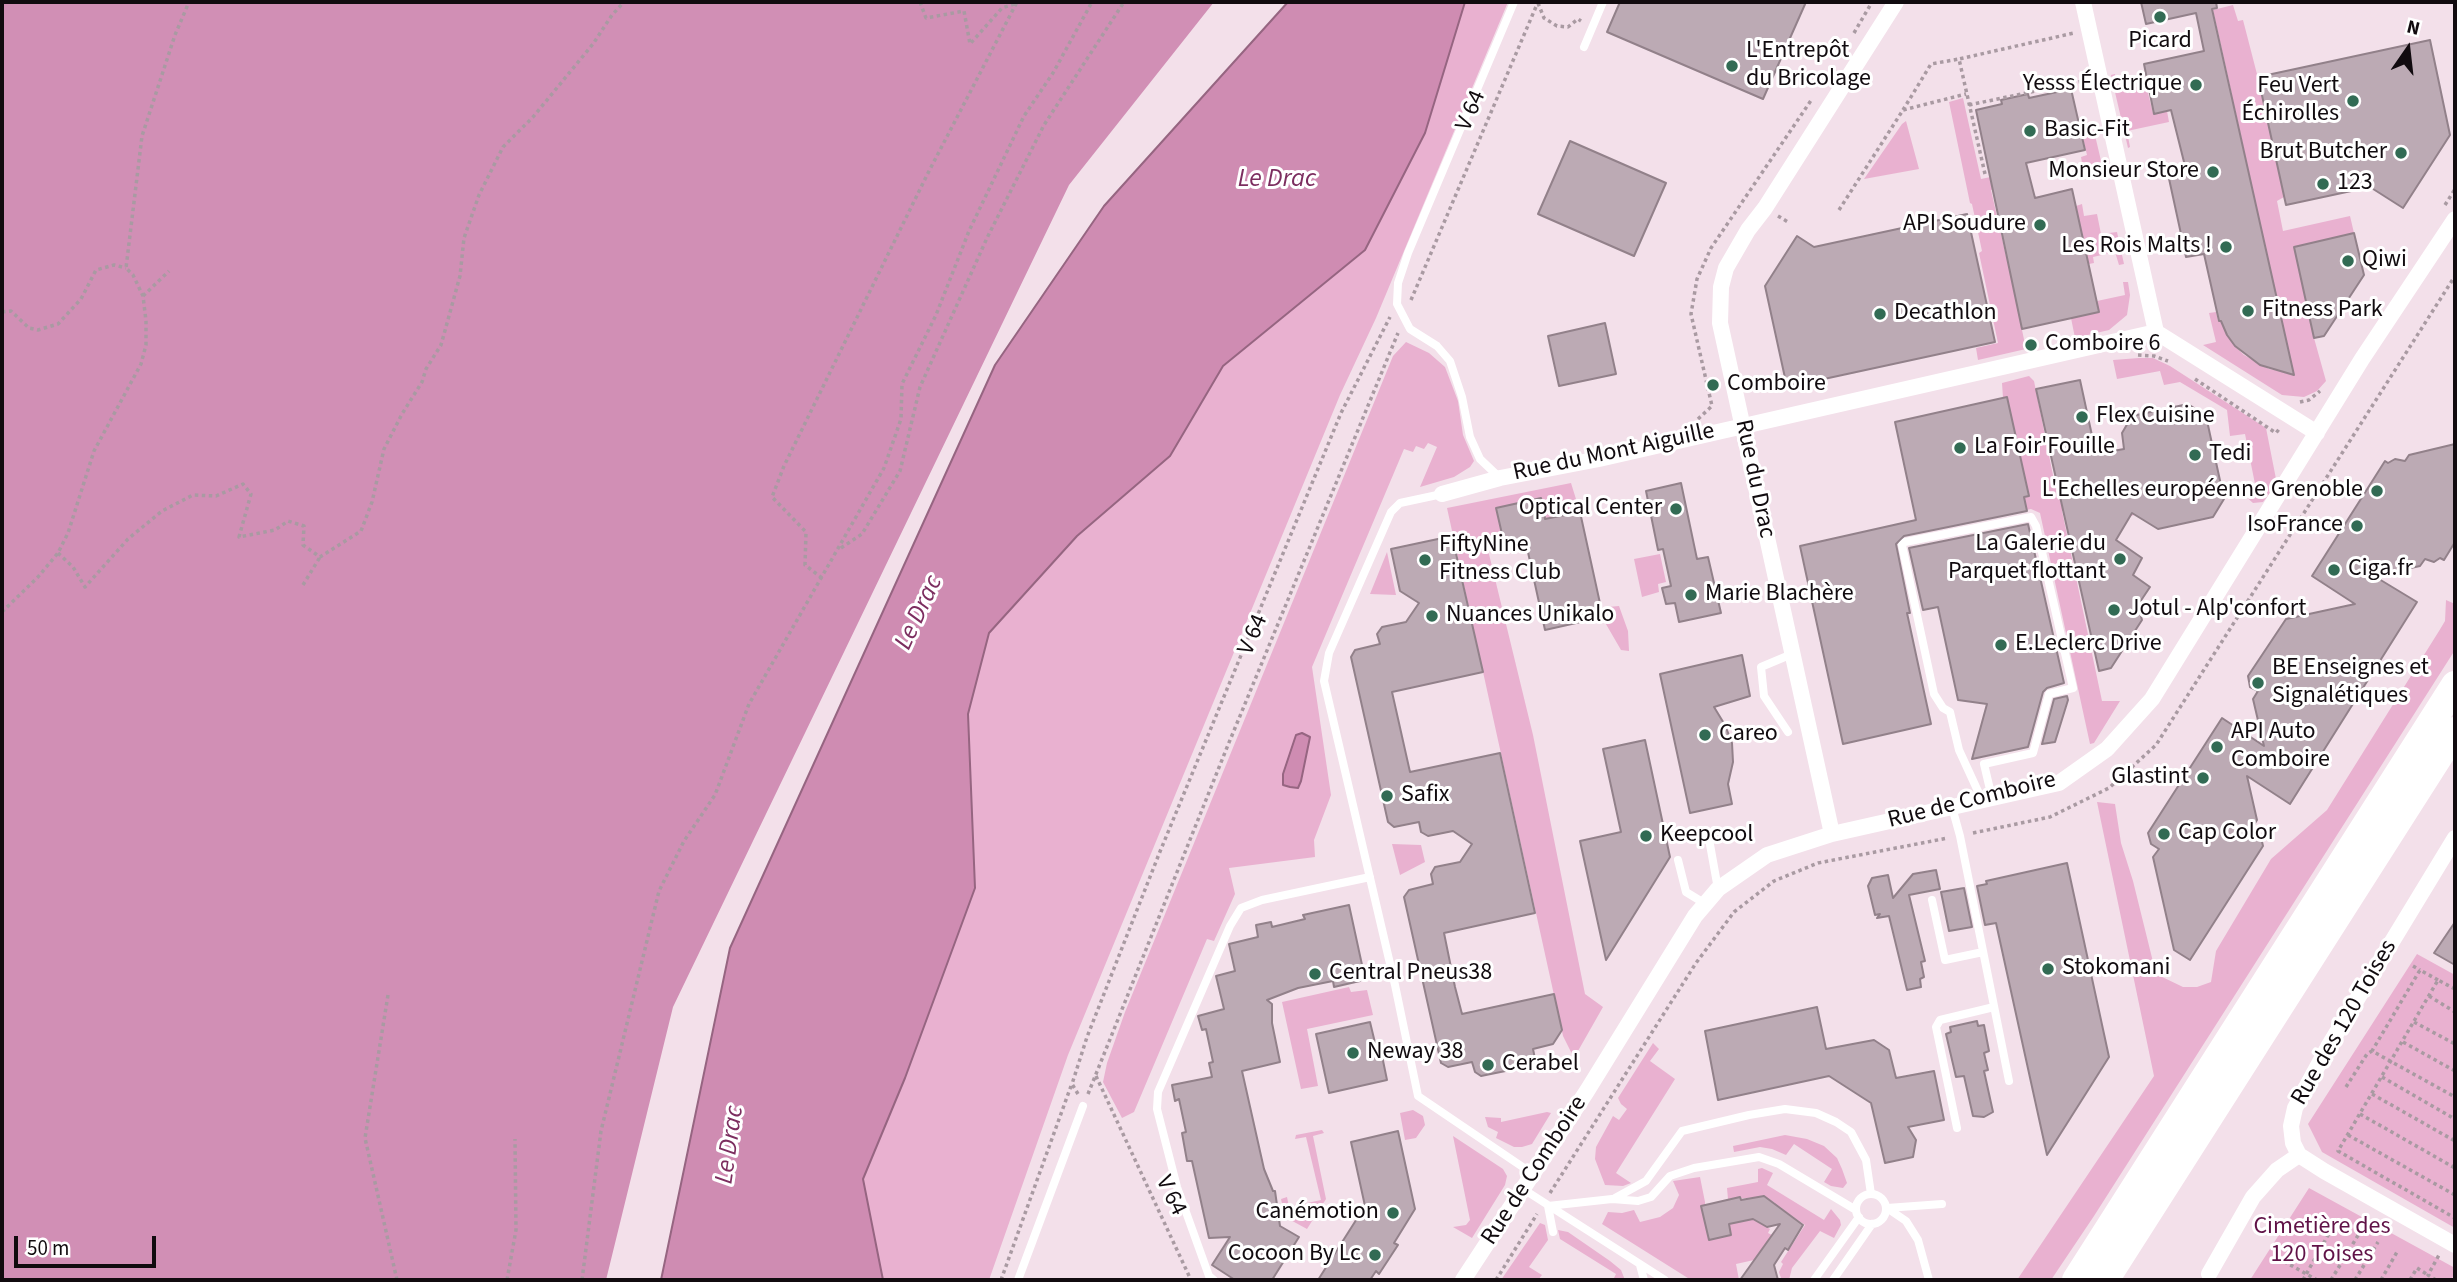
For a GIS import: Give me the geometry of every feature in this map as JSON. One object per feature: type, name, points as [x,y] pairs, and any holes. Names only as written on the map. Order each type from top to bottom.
[{"type":"highway","points":[[2076,1280],[2455,685]]},
{"type":"highway","points":[[2105,1280],[2455,731]]},
{"type":"street","name":"Rue du Drac","points":[[1832,834],[1720,323],[1721,287],[1727,268],[1748,230],[1765,208],[1896,2]]},
{"type":"street","points":[[2083,2],[2155,332],[2317,433]]},
{"type":"street","name":"Rue de Comboire","points":[[1463,1280],[1704,903],[1718,889],[1767,855],[1832,834],[2059,783],[2107,749],[2152,699],[2448,215]]},
{"type":"street","name":"Rue du Mont Aiguille","points":[[1442,494],[1500,478],[1599,459],[2155,332]]},
{"type":"street","name":"Rue des 120 Toises","points":[[2299,1155],[2293,1143],[2291,1126],[2295,1108],[2455,838]]},
{"type":"street","points":[[2209,1274],[2253,1197],[2277,1170],[2299,1155],[2451,1243]]},
{"type":"lane","points":[[1500,478],[1480,459],[1469,437],[1462,397],[1450,361],[1437,346],[1410,329],[1397,304],[1398,283],[1408,253],[1514,2]]},
{"type":"lane","points":[[1584,47],[1603,2]]},
{"type":"lane","points":[[1442,494],[1400,503],[1391,512],[1329,653],[1324,681],[1418,1096],[1533,1174]]},
{"type":"lane","points":[[2031,517],[2036,526],[2073,688],[2049,694],[2033,753],[1984,764],[1987,799],[1959,750],[1951,712],[1943,708],[1934,694],[1902,545],[1905,542],[2031,517]]},
{"type":"lane","points":[[1788,732],[1764,696],[1761,667],[1777,658],[1792,654]]},
{"type":"lane","points":[[1952,807],[2008,1081]]},
{"type":"lane","points":[[1718,889],[1709,839],[1714,830],[1728,834]]},
{"type":"lane","points":[[1678,860],[1686,892],[1704,903]]},
{"type":"lane","points":[[1214,1280],[1209,1276],[1177,1187],[1157,1109],[1158,1092],[1230,926],[1241,908],[1262,900],[1370,877]]},
{"type":"lane","points":[[1933,900],[1945,960],[1983,952]]},
{"type":"lane","points":[[1957,1128],[1936,1027],[1940,1020],[1994,1007]]},
{"type":"lane","points":[[1018,1280],[1085,1102]]},
{"type":"lane","points":[[1612,1199],[1646,1181],[1682,1131],[1785,1109],[1816,1113],[1851,1132],[1866,1160],[1871,1194]]},
{"type":"lane","points":[[1548,1206],[1612,1199],[1638,1201],[1651,1197],[1670,1175],[1693,1168],[1759,1157],[1779,1164],[1857,1214],[1865,1223],[1880,1222],[1887,1208]]},
{"type":"lane","points":[[1523,1189],[1665,1280]]},
{"type":"lane","points":[[1814,1280],[1857,1214],[1858,1202],[1863,1196],[1871,1194],[1878,1195],[1887,1208],[1906,1221],[1918,1240],[1929,1280]]},
{"type":"lane","points":[[1887,1208],[1942,1203]]},
{"type":"lane","points":[[1548,1206],[1553,1232]]},
{"type":"lane","points":[[1833,1280],[1872,1224]]},
{"type":"lane","points":[[1640,1265],[1644,1280]]},
{"type":"path","points":[[126,268],[142,136],[175,35],[189,2]]},
{"type":"path","points":[[303,585],[320,557],[361,531],[372,502],[384,449],[422,382],[425,369],[441,345],[460,276],[464,238],[479,195],[503,147],[533,117],[624,2]]},
{"type":"path","points":[[920,2],[926,18],[964,11],[970,44],[1002,8],[1017,2]]},
{"type":"path","points":[[822,578],[805,565],[806,532],[772,496],[784,466],[909,212],[1017,2]]},
{"type":"path","points":[[582,1280],[601,1131],[659,891],[684,841],[715,795],[749,704],[884,468],[901,419],[902,384],[936,316],[970,230],[1024,116],[1053,73],[1092,2]]},
{"type":"path","points":[[839,550],[862,534],[901,471],[920,387],[988,238],[1044,125],[1124,2]]},
{"type":"path","points":[[1538,2],[1544,18],[1557,26],[1568,27],[1578,19],[1593,26]]},
{"type":"path","name":"V 64","points":[[1191,1280],[1096,1076],[1228,745],[1538,2]]},
{"type":"path","points":[[1839,210],[1931,64],[2078,32]]},
{"type":"path","points":[[1959,59],[1985,174]]},
{"type":"path","points":[[1969,105],[2088,80]]},
{"type":"path","points":[[1903,110],[1966,94]]},
{"type":"path","points":[[2448,215],[2455,189]]},
{"type":"path","points":[[1775,214],[1780,209]]},
{"type":"path","points":[[2,612],[58,553],[68,533],[94,451],[141,364],[146,345],[143,296],[133,275],[126,268],[114,265],[96,270],[81,299],[58,324],[38,330],[29,328],[11,311],[3,309]]},
{"type":"path","points":[[143,296],[169,271]]},
{"type":"path","points":[[1001,1280],[1087,1037],[1159,854],[1341,413],[1397,304]]},
{"type":"path","points":[[2122,340],[2132,354],[2154,356],[2169,361]]},
{"type":"path","points":[[2190,376],[2276,433],[2301,401],[2309,400],[2328,386]]},
{"type":"path","points":[[1712,406],[1721,398]]},
{"type":"path","points":[[58,553],[73,567],[85,587],[128,540],[162,511],[193,495],[216,496],[243,484],[251,494],[239,537],[275,530],[288,521],[304,526],[303,545],[320,557]]},
{"type":"path","points":[[2413,966],[2455,989]]},
{"type":"path","points":[[2346,1087],[2367,1054],[2372,1051],[2420,970]]},
{"type":"path","points":[[2438,980],[2338,1151],[2455,1218]]},
{"type":"path","points":[[388,995],[365,1138],[397,1280]]},
{"type":"path","points":[[2429,996],[2455,1012]]},
{"type":"path","points":[[2414,1021],[2455,1044]]},
{"type":"path","points":[[2403,1042],[2455,1071]]},
{"type":"path","points":[[2372,1051],[2455,1097]]},
{"type":"path","points":[[1072,1084],[1085,1102],[1096,1076]]},
{"type":"path","points":[[2382,1077],[2455,1119]]},
{"type":"path","points":[[2372,1094],[2455,1141]]},
{"type":"path","points":[[2360,1114],[2455,1168]]},
{"type":"path","points":[[2348,1135],[2455,1195]]},
{"type":"path","points":[[507,1280],[516,1230],[515,1139]]},
{"type":"path","points":[[2303,1280],[2337,1219]]},
{"type":"path","points":[[2331,1280],[2360,1232]]},
{"type":"path","points":[[2355,1280],[2378,1242]]},
{"type":"path","points":[[2428,1275],[2451,1243]]},
{"type":"path","points":[[2381,1280],[2397,1252]]},
{"type":"path","points":[[2278,1258],[2317,1280]]},
{"type":"path","points":[[2410,1280],[2417,1268],[2436,1280]]},
{"type":"green space","points":[[1465,2],[1508,2],[1376,318],[1340,395],[1068,1055],[989,1280],[883,1280],[863,1180],[905,1078],[975,888],[968,714],[989,633],[1077,536],[1170,456],[1223,366],[1365,250],[1425,133]]},
{"type":"green space","points":[[2233,5],[2238,21],[2243,20],[2258,78],[2284,197],[2277,201],[2283,231],[2350,216],[2354,233],[2294,247],[2326,381],[2317,391],[2304,397],[2282,395],[2203,345],[2216,342],[2209,313],[2216,312],[2218,321],[2221,321],[2235,346],[2244,355],[2269,369],[2293,373],[2235,109],[2174,121],[2173,109],[2232,95],[2213,10]]},
{"type":"green space","points":[[2115,74],[2117,85],[2134,81],[2135,87],[2146,85],[2153,113],[2167,111],[2169,122],[2127,131],[2128,148],[2111,75]]},
{"type":"green space","points":[[1963,98],[1981,179],[2005,174],[2007,186],[1991,190],[2006,256],[2083,239],[2076,206],[2082,204],[2084,216],[2097,214],[2101,234],[2117,232],[2124,264],[2119,265],[2115,252],[2093,257],[2094,263],[2089,264],[2086,251],[2009,268],[2026,349],[1978,360],[1976,348],[1998,343],[1979,253],[1982,251],[1949,102]]},
{"type":"green space","points":[[1906,121],[1919,169],[1864,179],[1902,124]]},
{"type":"green space","points":[[2094,131],[2102,165],[2083,169],[2081,157],[2087,155],[2082,134]]},
{"type":"green space","points":[[2123,282],[2128,282],[2130,295],[2127,315],[2109,330],[2075,338],[2071,318],[2099,312],[2097,301],[2125,295]]},
{"type":"green space","points":[[1406,342],[1429,353],[1445,367],[1458,401],[1463,435],[1474,461],[1470,467],[1454,477],[1420,487],[1437,447],[1428,443],[1424,449],[1416,446],[1413,452],[1404,449],[1312,667],[1331,795],[1314,840],[1315,857],[1229,868],[1235,894],[1214,941],[1207,939],[1134,1112],[1122,1118],[1103,1082],[1125,1012],[1393,356]]},
{"type":"green space","points":[[2153,358],[2170,366],[2266,428],[2277,484],[2263,502],[2253,503],[2244,495],[2242,487],[2255,484],[2245,434],[2230,436],[2227,410],[2180,382],[2164,385],[2160,371],[2117,379],[2113,360]]},
{"type":"green space","points":[[2029,376],[2034,381],[2058,500],[2132,482],[2139,514],[2126,517],[2062,511],[2102,701],[2120,701],[2094,743],[2090,744],[2040,513],[2031,509],[1930,530],[1930,518],[2029,496],[2007,398],[2003,398],[2002,383]]},
{"type":"green space","points":[[1571,483],[1580,512],[1545,519],[1541,499],[1497,509],[1505,547],[1488,550],[1533,735],[1585,994],[1603,1007],[1574,1058],[1563,1036],[1447,508]]},
{"type":"green space","points":[[1387,552],[1396,595],[1370,594]]},
{"type":"green space","points":[[1660,554],[1666,582],[1658,584],[1659,592],[1642,597],[1634,559]]},
{"type":"green space","points":[[2446,600],[2455,604],[2455,650],[2051,1280],[2017,1280],[2154,1076],[2097,802],[2115,804],[2121,843],[2156,974],[2183,987],[2197,987],[2211,982],[2216,951],[2271,859],[2327,810],[2445,621]]},
{"type":"green space","points":[[1619,606],[1628,631],[1629,651],[1621,650],[1603,619],[1609,616],[1608,607]]},
{"type":"green space","points":[[1392,844],[1421,845],[1425,862],[1400,875]]},
{"type":"green space","name":"Cimetière des 120 Toises","points":[[2417,954],[2455,975],[2455,1228],[2322,1152],[2308,1124]]},
{"type":"green space","points":[[1349,987],[1351,992],[1367,990],[1373,1015],[1307,1029],[1318,1086],[1301,1089],[1282,1002]]},
{"type":"green space","points":[[1653,1043],[1659,1049],[1650,1061],[1675,1079],[1616,1173],[1631,1183],[1623,1186],[1605,1185],[1595,1159],[1596,1147],[1613,1116],[1619,1120],[1627,1109],[1618,1098]]},
{"type":"green space","points":[[1413,1110],[1423,1116],[1425,1125],[1416,1138],[1405,1140],[1400,1113]]},
{"type":"green space","points":[[1551,1113],[1532,1144],[1522,1147],[1514,1147],[1496,1138],[1498,1132],[1488,1127],[1485,1117],[1501,1118],[1501,1122]]},
{"type":"green space","points":[[1322,1130],[1324,1133],[1313,1136],[1326,1199],[1307,1229],[1285,1217],[1281,1199],[1287,1197],[1289,1207],[1321,1200],[1306,1137],[1295,1139],[1296,1135]]},
{"type":"green space","points":[[1785,1135],[1807,1139],[1824,1146],[1837,1158],[1842,1169],[1847,1183],[1843,1188],[1824,1182],[1832,1169],[1794,1144],[1786,1155],[1760,1147],[1734,1152],[1733,1146]]},
{"type":"green space","points":[[1453,1136],[1503,1169],[1507,1176],[1505,1185],[1472,1238],[1453,1227],[1466,1225],[1470,1220]]},
{"type":"green space","points":[[1758,1169],[1773,1173],[1767,1185],[1824,1220],[1831,1209],[1840,1220],[1841,1225],[1834,1238],[1820,1231],[1792,1268],[1789,1280],[1781,1278],[1781,1262],[1805,1225],[1779,1207],[1772,1208],[1775,1203],[1765,1197],[1728,1199],[1727,1188],[1758,1182]]},
{"type":"green space","points":[[1700,1177],[1705,1202],[1701,1207],[1709,1240],[1731,1235],[1729,1224],[1753,1219],[1770,1229],[1768,1233],[1772,1235],[1754,1260],[1736,1264],[1739,1280],[1691,1280],[1602,1224],[1608,1212],[1634,1210],[1640,1222],[1660,1217],[1673,1208],[1679,1195],[1673,1181]]},
{"type":"green space","name":"Cimetière des 120 Toises","points":[[2309,1188],[2455,1268],[2452,1280],[2250,1280]]},
{"type":"green space","points":[[1540,1223],[1545,1225],[1548,1240],[1529,1267],[1542,1275],[1538,1280],[1501,1280]]},
{"type":"green space","points":[[1558,1230],[1568,1232],[1610,1261],[1621,1270],[1625,1280],[1613,1280],[1616,1274],[1560,1239]]},
{"type":"shaded area","points":[[2,2],[1214,2],[1069,185],[673,1007],[606,1280],[2,1280]]},
{"type":"water","name":"Le Drac","points":[[1288,2],[1465,2],[1425,133],[1365,250],[1223,366],[1170,456],[1077,536],[989,633],[968,714],[975,888],[905,1078],[863,1179],[883,1280],[661,1280],[730,948],[995,365],[1104,206]]},
{"type":"water","points":[[1302,733],[1310,737],[1301,781],[1298,788],[1283,785],[1283,774],[1296,735]]},
{"type":"building","name":"L'Entrepôt du Bricolage","points":[[1620,2],[1806,2],[1763,99],[1607,32]]},
{"type":"building","points":[[2141,2],[2216,2],[2217,8],[2212,9],[2294,375],[2260,365],[2235,346],[2219,321],[2204,254],[2186,257],[2168,174],[2186,170],[2171,110],[2154,114],[2144,64],[2204,51],[2196,13],[2146,24]]},
{"type":"building","name":"Feu Vert Échirolles","points":[[2430,40],[2450,135],[2403,208],[2370,187],[2286,205],[2258,77]]},
{"type":"building","points":[[2071,89],[2085,150],[2026,163],[2035,198],[2072,189],[2099,312],[2022,329],[1976,110],[2002,104],[2001,100],[2028,94],[2029,98]]},
{"type":"building","points":[[1570,141],[1666,183],[1634,256],[1538,214]]},
{"type":"building","name":"Decathlon","points":[[1967,214],[1995,342],[1787,387],[1765,286],[1797,236],[1814,247]]},
{"type":"building","points":[[2354,233],[2364,275],[2324,336],[2314,338],[2294,247]]},
{"type":"building","points":[[1605,323],[1616,374],[1559,386],[1548,336]]},
{"type":"building","points":[[2080,380],[2096,454],[2124,449],[2122,433],[2132,416],[2188,404],[2206,416],[2224,499],[2213,517],[2158,529],[2132,513],[2116,540],[2142,558],[2133,575],[2150,587],[2138,605],[2142,620],[2111,668],[2099,671],[2036,389]]},
{"type":"building","points":[[2007,397],[2029,496],[2024,497],[2027,511],[1904,536],[1896,544],[1910,613],[1907,613],[1931,724],[1843,744],[1800,546],[1916,520],[1895,422]]},
{"type":"building","points":[[2455,444],[2455,542],[2444,560],[2440,558],[2434,562],[2425,559],[2420,566],[2374,576],[2417,602],[2290,804],[2247,776],[2257,820],[2252,828],[2260,833],[2263,846],[2190,960],[2174,950],[2153,857],[2159,849],[2151,844],[2148,833],[2222,718],[2264,746],[2253,699],[2258,691],[2250,687],[2248,676],[2286,619],[2355,604],[2312,576],[2385,461],[2405,461],[2409,455]]},
{"type":"building","points":[[1681,483],[1697,559],[1708,557],[1721,613],[1679,622],[1675,603],[1666,604],[1662,588],[1671,586],[1663,549],[1658,550],[1646,491]]},
{"type":"building","points":[[1541,498],[1545,519],[1580,512],[1603,617],[1545,630],[1526,543],[1505,547],[1496,508]]},
{"type":"building","points":[[2028,524],[2064,683],[2047,688],[2043,692],[2028,747],[1972,759],[1987,704],[1958,700],[1938,607],[1923,610],[1909,548]]},
{"type":"building","points":[[1452,536],[1483,672],[1392,692],[1410,772],[1500,753],[1535,913],[1444,933],[1455,987],[1462,1014],[1554,994],[1562,1030],[1553,1044],[1533,1049],[1535,1059],[1530,1066],[1481,1076],[1475,1072],[1472,1062],[1448,1067],[1441,1063],[1404,897],[1409,890],[1433,884],[1431,874],[1435,867],[1460,862],[1472,844],[1453,831],[1428,836],[1421,832],[1419,822],[1394,827],[1388,822],[1351,657],[1355,650],[1380,644],[1377,634],[1382,627],[1406,622],[1419,603],[1400,591],[1391,549]]},
{"type":"building","points":[[1742,655],[1750,696],[1714,707],[1732,743],[1733,762],[1728,784],[1732,804],[1690,813],[1660,674]]},
{"type":"building","points":[[2067,696],[2055,742],[2042,744],[2054,699]]},
{"type":"building","points":[[1645,740],[1670,857],[1606,960],[1580,841],[1621,832],[1603,749]]},
{"type":"building","name":"Stokomani","points":[[2067,863],[2109,1057],[2047,1155],[1996,923],[1985,925],[1977,886],[1987,884],[1986,881]]},
{"type":"building","points":[[1936,870],[1940,889],[1909,895],[1925,961],[1921,962],[1924,977],[1920,979],[1921,987],[1907,990],[1889,916],[1877,918],[1880,914],[1875,915],[1868,886],[1872,878],[1888,875],[1893,898],[1913,874]]},
{"type":"building","points":[[1964,888],[1972,927],[1949,931],[1941,892]]},
{"type":"building","points":[[1349,905],[1364,974],[1360,981],[1334,987],[1333,981],[1298,988],[1267,1000],[1272,1004],[1272,1023],[1280,1062],[1242,1071],[1264,1169],[1275,1191],[1280,1226],[1299,1237],[1272,1280],[1235,1280],[1212,1265],[1230,1237],[1209,1238],[1192,1161],[1187,1161],[1182,1133],[1186,1132],[1179,1099],[1175,1101],[1172,1085],[1212,1077],[1209,1063],[1213,1062],[1206,1029],[1202,1030],[1198,1016],[1224,1009],[1216,976],[1235,971],[1229,944],[1258,937],[1256,925],[1271,922],[1272,927],[1305,919],[1303,915]]},
{"type":"building","points":[[2455,922],[2455,965],[2434,953]]},
{"type":"building","points":[[1817,1007],[1826,1049],[1874,1040],[1889,1050],[1896,1078],[1934,1071],[1944,1120],[1908,1127],[1916,1140],[1913,1157],[1885,1163],[1871,1103],[1829,1076],[1718,1100],[1705,1031]]},
{"type":"building","points":[[1977,1021],[1978,1026],[1984,1025],[1989,1051],[1984,1053],[1988,1070],[1984,1071],[1993,1112],[1984,1117],[1973,1116],[1964,1076],[1956,1077],[1946,1034],[1951,1032],[1950,1027]]},
{"type":"building","name":"Neway 38","points":[[1370,1022],[1376,1047],[1380,1046],[1387,1080],[1329,1093],[1316,1034]]},
{"type":"building","points":[[1398,1131],[1415,1209],[1394,1243],[1398,1245],[1379,1274],[1376,1271],[1370,1280],[1318,1280],[1365,1206],[1351,1142]]},
{"type":"building","points":[[1764,1196],[1803,1225],[1788,1250],[1785,1248],[1774,1265],[1778,1280],[1740,1280],[1780,1224],[1767,1227],[1753,1219],[1729,1224],[1731,1235],[1709,1240],[1701,1206],[1740,1197],[1741,1200]]},
{"type":"place","name":"Picard","points":[[2160,17]]},
{"type":"place","name":"L'Entrepôt du Bricolage","points":[[1732,66]]},
{"type":"place","name":"Yesss Électrique","points":[[2196,85]]},
{"type":"place","name":"Feu Vert Échirolles","points":[[2353,101]]},
{"type":"place","name":"Basic-Fit","points":[[2030,131]]},
{"type":"place","name":"Brut Butcher","points":[[2401,153]]},
{"type":"place","name":"Monsieur Store","points":[[2213,172]]},
{"type":"place","name":"123","points":[[2323,184]]},
{"type":"place","name":"API Soudure","points":[[2040,225]]},
{"type":"place","name":"Les Rois Malts !","points":[[2226,247]]},
{"type":"place","name":"Qiwi","points":[[2348,261]]},
{"type":"place","name":"Fitness Park","points":[[2248,311]]},
{"type":"place","name":"Decathlon","points":[[1880,314]]},
{"type":"place","name":"Comboire 6","points":[[2031,345]]},
{"type":"place","name":"Comboire","points":[[1713,385]]},
{"type":"place","name":"Flex Cuisine","points":[[2082,417]]},
{"type":"place","name":"La Foir'Fouille","points":[[1960,448]]},
{"type":"place","name":"Tedi","points":[[2195,455]]},
{"type":"place","name":"L'Echelles européenne Grenoble","points":[[2377,491]]},
{"type":"place","name":"Optical Center","points":[[1676,509]]},
{"type":"place","name":"IsoFrance","points":[[2357,526]]},
{"type":"place","name":"La Galerie du Parquet flottant","points":[[2120,559]]},
{"type":"place","name":"FiftyNine Fitness Club","points":[[1425,560]]},
{"type":"place","name":"Ciga.fr","points":[[2334,570]]},
{"type":"place","name":"Marie Blachère","points":[[1691,595]]},
{"type":"place","name":"Jotul - Alp'confort","points":[[2114,610]]},
{"type":"place","name":"Nuances Unikalo","points":[[1432,616]]},
{"type":"place","name":"E.Leclerc Drive","points":[[2001,645]]},
{"type":"place","name":"BE Enseignes et Signalétiques","points":[[2258,683]]},
{"type":"place","name":"Careo","points":[[1705,735]]},
{"type":"place","name":"API Auto Comboire","points":[[2217,747]]},
{"type":"place","name":"Glastint","points":[[2203,778]]},
{"type":"place","name":"Safix","points":[[1387,796]]},
{"type":"place","name":"Cap Color","points":[[2164,834]]},
{"type":"place","name":"Keepcool","points":[[1646,836]]},
{"type":"place","name":"Stokomani","points":[[2048,969]]},
{"type":"place","name":"Central Pneus38","points":[[1315,974]]},
{"type":"place","name":"Neway 38","points":[[1353,1053]]},
{"type":"place","name":"Cerabel","points":[[1488,1065]]},
{"type":"place","name":"Canémotion","points":[[1393,1213]]},
{"type":"place","name":"Cocoon By Lc","points":[[1375,1255]]}]
